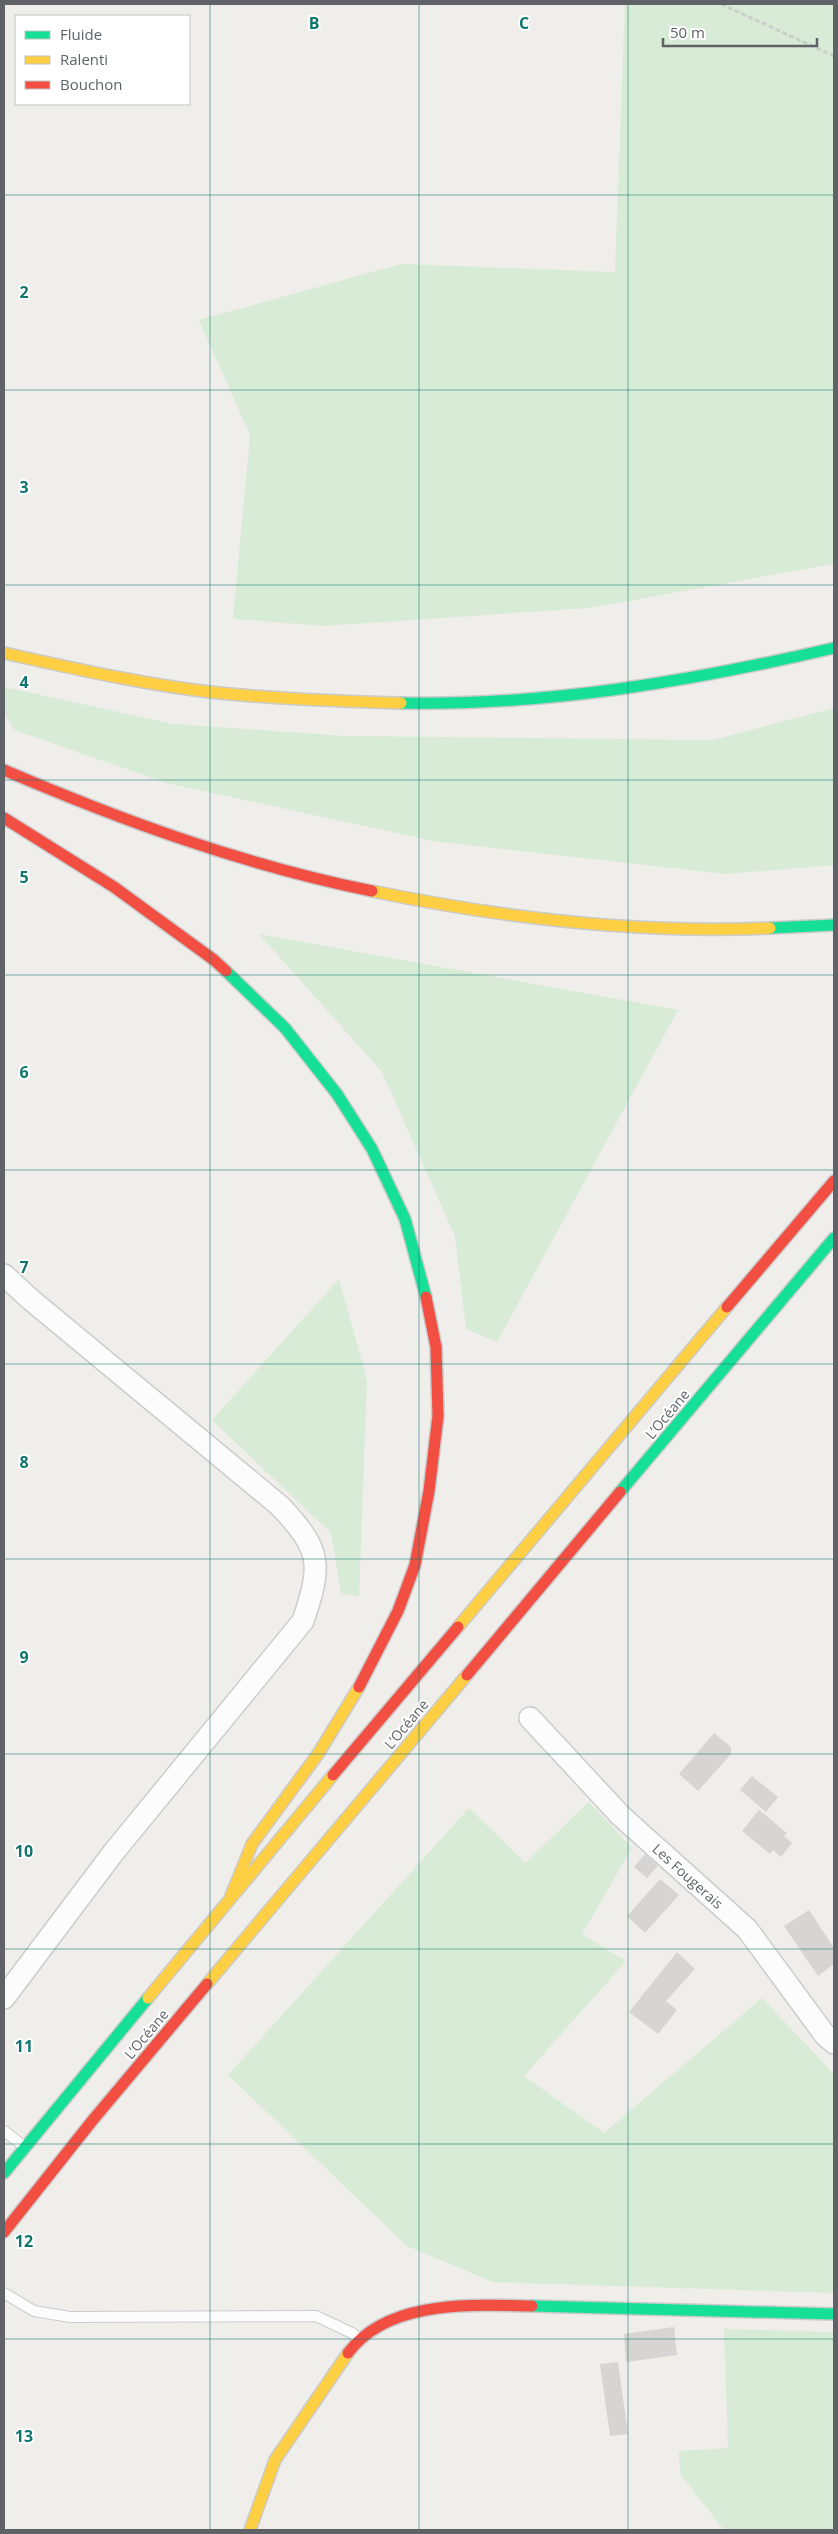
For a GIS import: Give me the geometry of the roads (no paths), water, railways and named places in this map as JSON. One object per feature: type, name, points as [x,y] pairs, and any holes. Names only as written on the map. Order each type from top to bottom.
[{"type":"main road","points":[[4,653],[110,676],[220,692],[360,702],[435,703],[550,697],[632,688],[759,666],[834,648]]},
{"type":"main road","points":[[4,770],[66,798],[191,844],[381,895],[519,916],[648,929],[758,930],[834,925]]},
{"type":"main road","points":[[4,818],[114,887],[214,960],[285,1028],[337,1094],[372,1149],[405,1219],[422,1277],[436,1346],[438,1416],[430,1491],[415,1565],[398,1611],[366,1674],[318,1754],[252,1844],[231,1896]]},
{"type":"main road","name":"L’Océane","points":[[4,2173],[231,1896],[834,1181]]},
{"type":"main road","name":"L’Océane","points":[[4,2232],[92,2121],[834,1238]]},
{"type":"main road","points":[[250,2530],[275,2460],[332,2374],[358,2339],[398,2317],[437,2307],[489,2306],[834,2314]]},
{"type":"street","points":[[4,1275],[30,1299],[280,1506],[302,1530],[316,1558],[313,1591],[303,1621],[113,1853],[4,1998]]},
{"type":"street","name":"Les Fougerais","points":[[530,1718],[621,1816],[747,1929],[825,2035],[834,2043]]},
{"type":"lane","points":[[4,2131],[25,2147]]},
{"type":"lane","points":[[4,2293],[34,2311],[70,2317],[316,2316],[352,2333],[358,2339]]}]
